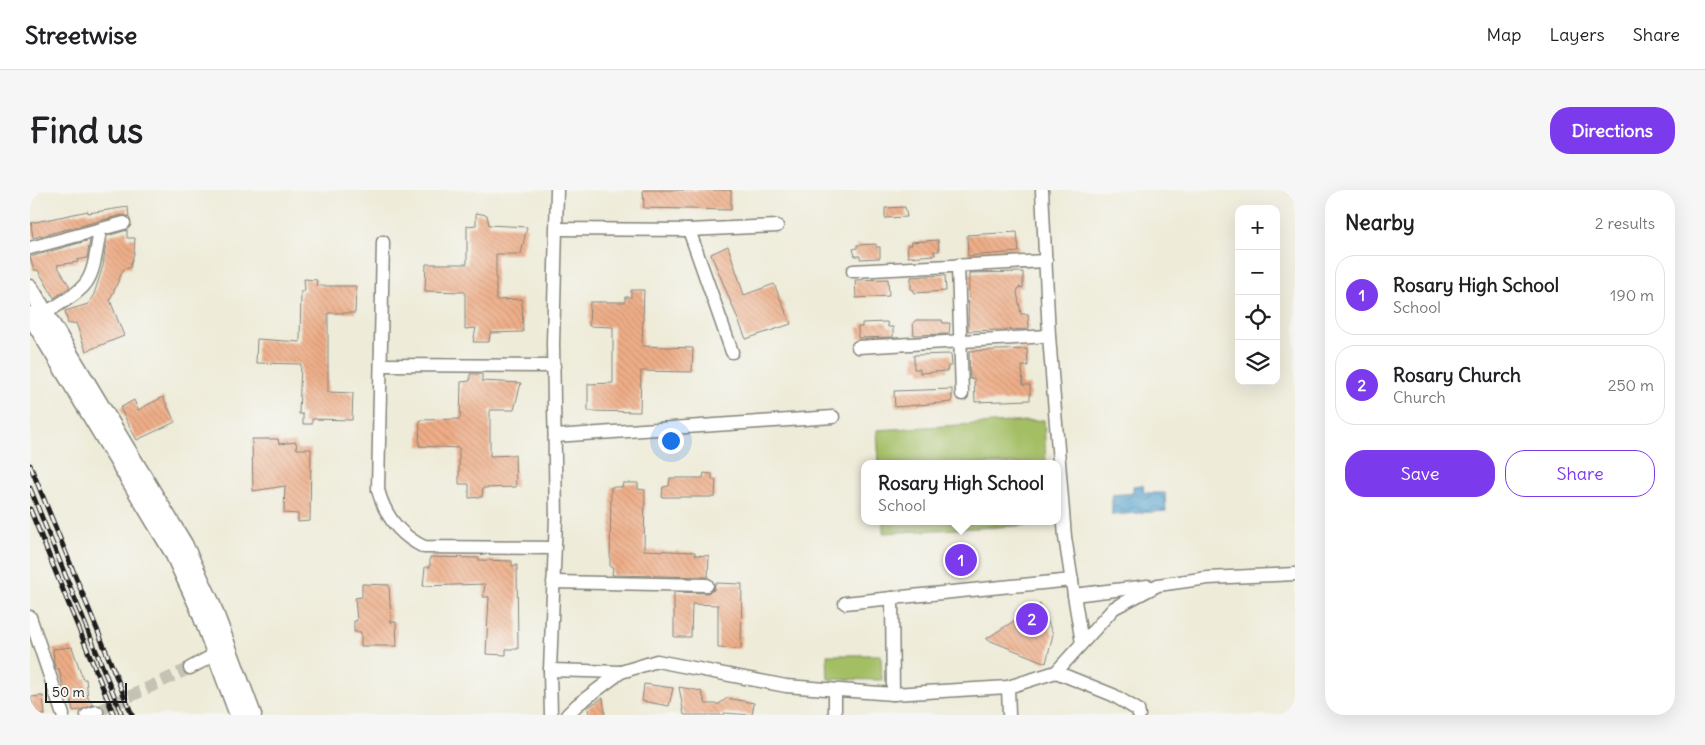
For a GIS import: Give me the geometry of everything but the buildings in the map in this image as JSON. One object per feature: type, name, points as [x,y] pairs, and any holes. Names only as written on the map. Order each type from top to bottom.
[{"type":"main road","points":[[30,288],[38,314],[184,544],[211,602],[221,652],[238,715]]},
{"type":"main road","points":[[221,652],[253,715]]},
{"type":"street","points":[[551,715],[550,670],[555,436],[554,366],[558,190]]},
{"type":"street","points":[[1042,190],[1049,336],[1059,460]]},
{"type":"street","points":[[30,248],[124,223]]},
{"type":"street","points":[[556,229],[689,230],[777,226]]},
{"type":"street","points":[[38,314],[75,295],[88,282],[95,262],[100,230]]},
{"type":"street","points":[[689,230],[732,352]]},
{"type":"street","points":[[383,242],[378,490],[383,508],[408,539],[424,547],[440,549],[554,548]]},
{"type":"street","points":[[853,271],[1046,261]]},
{"type":"street","points":[[958,265],[962,394]]},
{"type":"street","points":[[858,347],[1049,336]]},
{"type":"street","points":[[381,365],[554,366]]},
{"type":"street","points":[[555,436],[833,417]]},
{"type":"street","points":[[1061,487],[1065,537],[1082,643]]},
{"type":"street","points":[[1074,596],[1208,578],[1295,574]]},
{"type":"street","points":[[845,602],[1072,580]]},
{"type":"street","points":[[553,582],[707,585]]},
{"type":"street","points":[[550,670],[621,672],[657,661],[786,686],[835,690],[892,694],[1008,687],[1056,672],[1114,608],[1158,585]]},
{"type":"street","points":[[892,598],[892,694]]},
{"type":"street","points":[[30,617],[63,715]]},
{"type":"street","points":[[190,668],[221,652]]},
{"type":"street","points":[[567,715],[577,705],[621,672]]},
{"type":"street","points":[[1056,672],[1112,695],[1138,710],[1139,715]]},
{"type":"street","points":[[1008,687],[1009,715]]},
{"type":"street","points":[[835,690],[835,715]]},
{"type":"green space","points":[[1044,420],[1046,460],[879,460],[877,430]]},
{"type":"green space","points":[[883,525],[1031,525],[883,533]]},
{"type":"green space","points":[[827,655],[881,655],[882,680],[828,679]]},
{"type":"water","points":[[1143,485],[1144,493],[1165,493],[1166,511],[1112,515],[1112,495],[1133,493],[1133,486]]},
{"type":"tunnel","points":[[97,712],[190,668]]},
{"type":"railway","points":[[30,465],[132,715]]},
{"type":"railway","points":[[30,488],[122,715]]},
{"type":"railway","points":[[30,509],[114,715]]},
{"type":"place","name":"Rosary High School","points":[[961,560]]},
{"type":"place","name":"Rosary Church","points":[[1032,619]]}]
